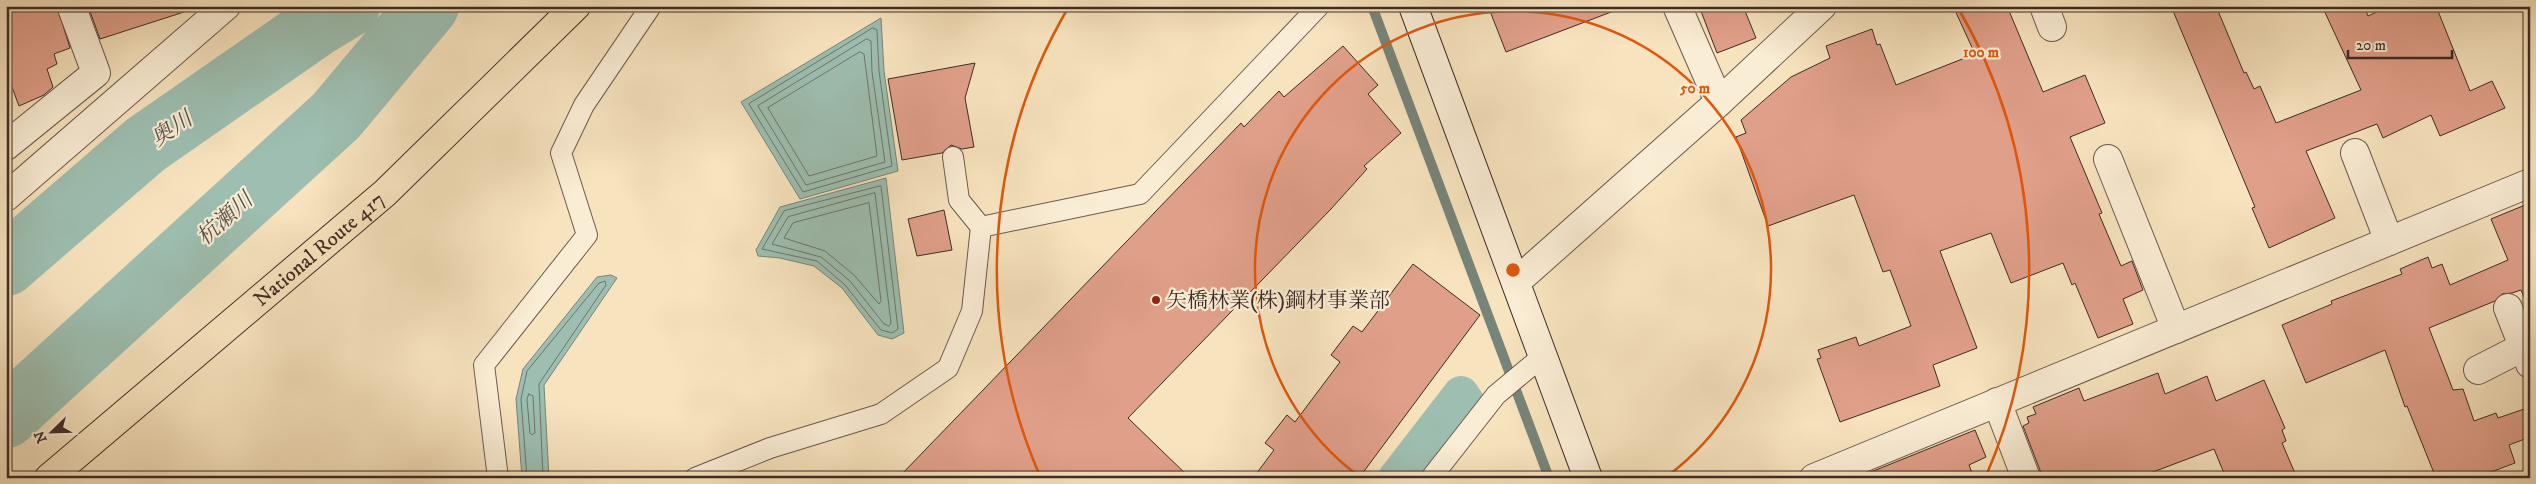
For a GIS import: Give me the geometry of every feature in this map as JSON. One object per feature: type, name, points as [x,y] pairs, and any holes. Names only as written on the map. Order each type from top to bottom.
[{"type":"highway","name":"National Route 417","points":[[49,478],[385,193],[576,6]]},
{"type":"street","points":[[6,197],[226,6]]},
{"type":"street","points":[[1413,6],[1516,282],[1533,363],[1588,478]]},
{"type":"street","points":[[1677,6],[1719,102]]},
{"type":"street","points":[[1516,282],[1719,102],[1822,6]]},
{"type":"street","points":[[6,146],[96,73],[72,8]]},
{"type":"street","points":[[2355,153],[2388,241]]},
{"type":"street","points":[[2108,159],[2176,328]]},
{"type":"street","points":[[1814,478],[2530,183]]},
{"type":"street","points":[[2478,370],[2526,356],[2508,308]]},
{"type":"street","points":[[1997,402],[2026,478]]},
{"type":"lane","points":[[498,478],[484,365],[587,235],[561,153],[584,105],[650,6]]},
{"type":"lane","points":[[981,227],[1140,194],[1319,6]]},
{"type":"lane","points":[[695,478],[770,448],[881,414],[948,368],[972,311],[981,227],[959,200],[953,157]]},
{"type":"lane","points":[[1431,478],[1502,390],[1533,363]]},
{"type":"water","points":[[881,18],[884,71],[898,171],[800,199],[741,102]]},
{"type":"water","points":[[886,178],[904,333],[892,339],[878,335],[842,288],[814,266],[780,258],[758,256],[756,250],[780,207]]},
{"type":"water","points":[[611,275],[617,278],[544,385],[549,478],[522,478],[516,399],[523,369],[597,277]]},
{"type":"building","points":[[6,6],[57,6],[70,48],[54,54],[57,64],[47,69],[53,87],[44,95],[19,106],[6,71]]},
{"type":"building","points":[[88,6],[183,6],[184,12],[100,39]]},
{"type":"building","points":[[1488,6],[1618,6],[1619,9],[1506,52]]},
{"type":"building","points":[[1699,6],[1743,6],[1756,38],[1717,53]]},
{"type":"building","points":[[1953,6],[2007,6],[2043,92],[2085,75],[2105,123],[2070,137],[2102,213],[2099,214],[2121,266],[2132,261],[2143,290],[2123,299],[2133,324],[2098,338],[2075,283],[2072,285],[2063,263],[2011,283],[1991,233],[1940,251],[1977,348],[1933,365],[1940,386],[1840,422],[1817,359],[1821,358],[1818,350],[1856,337],[1859,346],[1911,326],[1890,270],[1883,272],[1854,195],[1768,226],[1736,137],[1746,133],[1741,120],[1791,77],[1830,58],[1826,46],[1872,29],[1877,45],[1880,44],[1896,85],[1975,54]]},
{"type":"building","points":[[2171,6],[2216,6],[2244,73],[2246,72],[2254,89],[2260,86],[2276,123],[2361,90],[2322,6],[2364,6],[2368,16],[2389,6],[2436,6],[2470,91],[2492,81],[2505,108],[2440,136],[2431,115],[2383,138],[2377,124],[2306,151],[2335,218],[2269,248],[2252,208],[2255,207]]},
{"type":"building","name":"矢橋林業(株)鋼材事業部","points":[[1343,46],[1378,85],[1368,94],[1401,133],[1364,166],[1367,169],[1331,209],[1128,418],[1190,478],[898,478],[1241,123],[1244,127],[1279,91],[1284,97]]},
{"type":"building","points":[[975,63],[965,98],[974,147],[962,149],[951,145],[942,153],[902,160],[888,79]]},
{"type":"building","points":[[2530,203],[2530,311],[2521,290],[2502,294],[2495,301],[2429,328],[2453,390],[2463,389],[2474,421],[2496,413],[2498,418],[2530,407],[2530,437],[2509,445],[2515,463],[2475,478],[2436,478],[2407,406],[2405,407],[2385,350],[2306,383],[2282,325],[2332,304],[2331,301],[2402,274],[2400,269],[2428,257],[2432,268],[2442,264],[2450,285],[2508,260],[2491,219]]},
{"type":"building","points":[[944,210],[952,250],[917,256],[908,219]]},
{"type":"building","points":[[1413,264],[1480,315],[1359,478],[1253,478],[1274,450],[1265,443],[1287,415],[1295,422],[1340,362],[1331,355],[1353,326],[1362,332]]},
{"type":"building","points":[[2158,373],[2165,394],[2207,376],[2216,401],[2264,380],[2285,428],[2282,430],[2286,441],[2282,443],[2297,478],[2226,478],[2214,449],[2137,478],[2043,478],[2023,426],[2029,423],[2027,417],[2036,414],[2033,407],[2079,388],[2084,401]]},
{"type":"building","points":[[1975,430],[1986,457],[1969,465],[1974,478],[1856,478]]},
{"type":"waterway","name":"奥川","points":[[6,265],[145,145],[316,26],[349,6]]},
{"type":"waterway","name":"杭瀬川","points":[[6,417],[336,116],[428,6]]},
{"type":"waterway","points":[[1372,6],[1549,478]]},
{"type":"waterway","points":[[1396,478],[1461,394],[1469,406]]},
{"type":"place","name":"矢橋林業(株)鋼材事業部","points":[[1156,300]]}]
